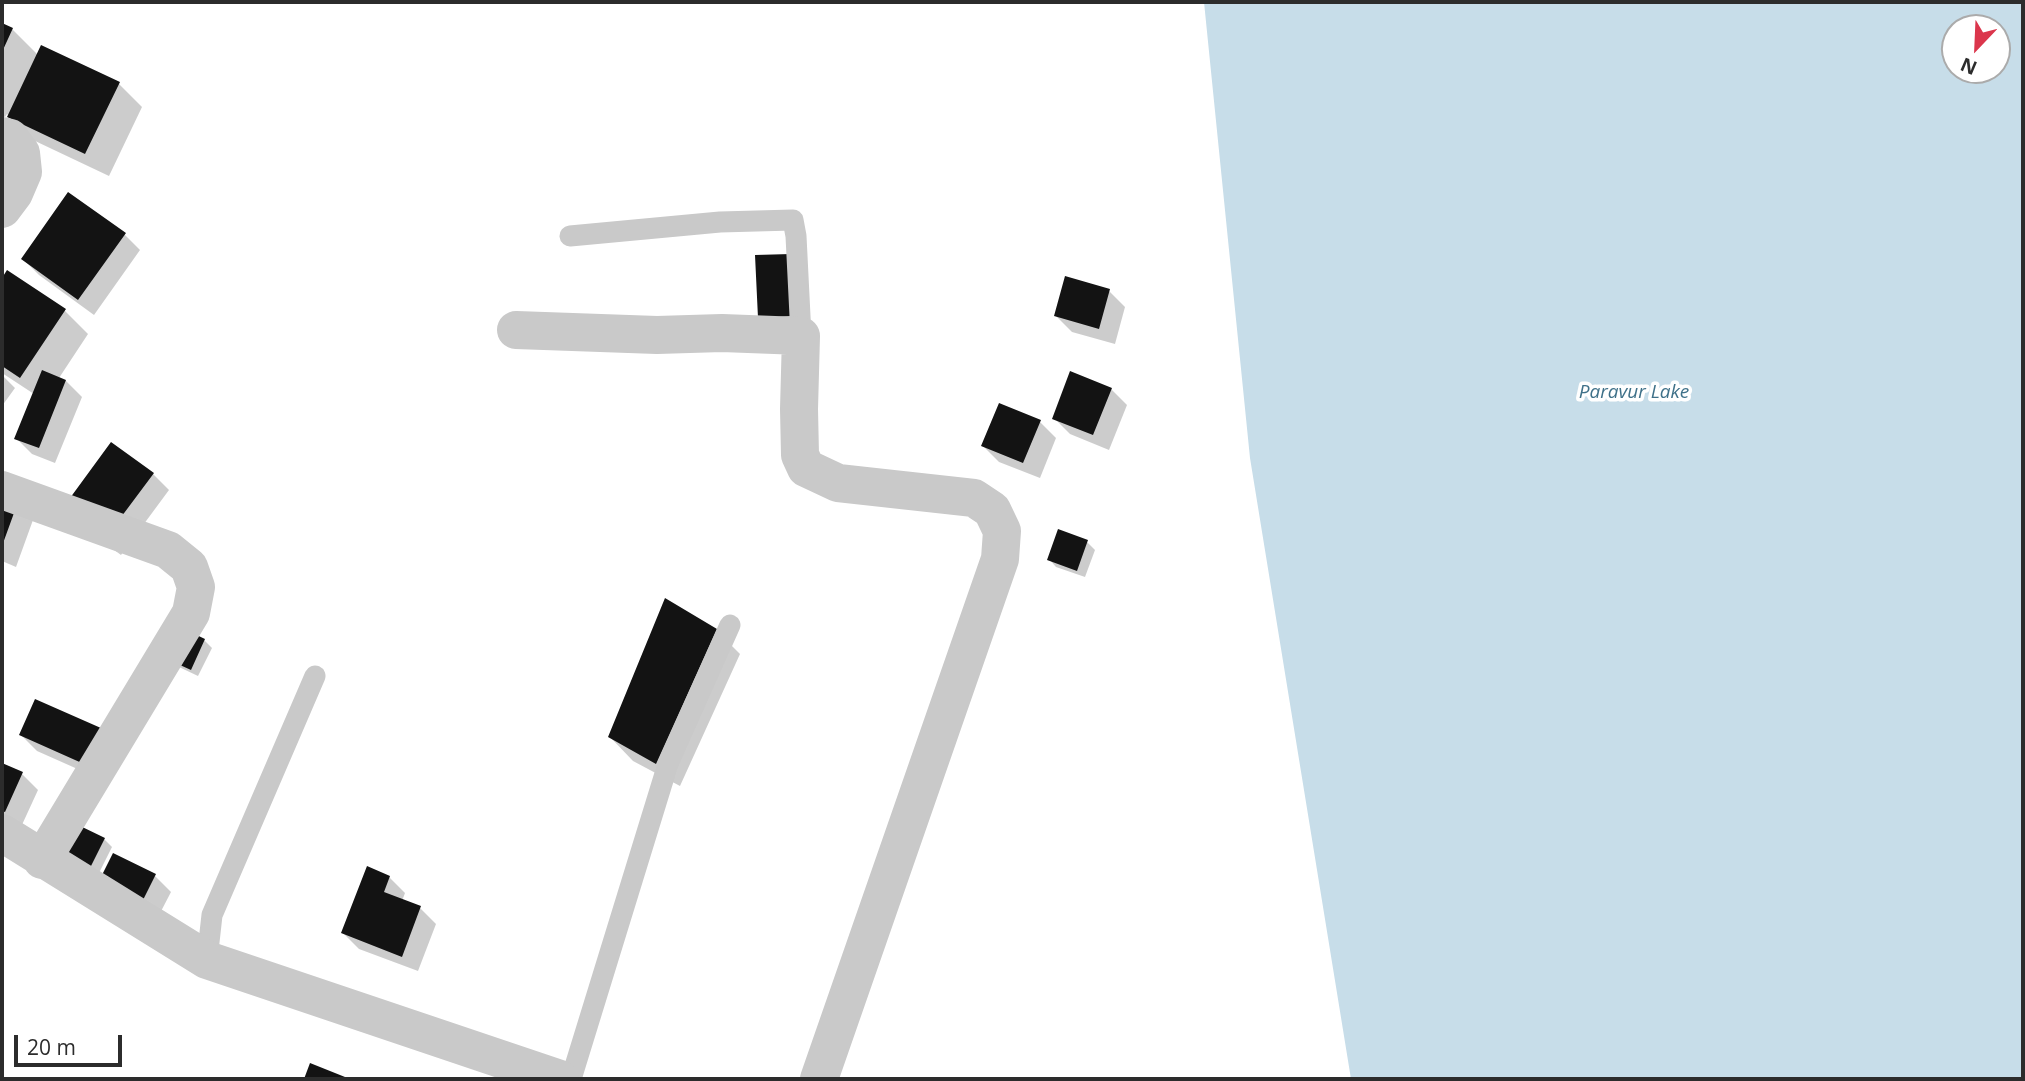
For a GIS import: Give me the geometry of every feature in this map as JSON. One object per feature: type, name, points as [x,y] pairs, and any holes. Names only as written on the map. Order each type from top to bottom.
[{"type":"street","points":[[2,135],[10,138],[20,153],[23,172],[14,193],[2,209]]},
{"type":"street","points":[[516,330],[801,336],[800,455],[806,468],[838,483],[974,498],[992,510],[1002,531],[1000,559],[819,1079]]},
{"type":"street","points":[[2,490],[168,550],[189,568],[196,587],[191,613],[43,860]]},
{"type":"street","points":[[2,833],[207,960],[560,1079]]},
{"type":"lane","points":[[570,236],[720,222],[793,220],[801,336]]},
{"type":"lane","points":[[571,1079],[668,764],[730,625]]},
{"type":"lane","points":[[207,960],[212,915],[315,676]]},
{"type":"water","name":"Paravur Lake","points":[[1204,2],[2023,2],[2023,1079],[1351,1079],[1250,458]]},
{"type":"building","points":[[2,23],[13,28],[2,52]]},
{"type":"building","points":[[41,45],[120,82],[85,154],[7,117]]},
{"type":"building","points":[[68,192],[126,233],[78,300],[21,259]]},
{"type":"building","points":[[791,254],[795,316],[758,318],[755,255]]},
{"type":"building","points":[[7,270],[66,309],[20,378],[2,366],[2,278]]},
{"type":"building","points":[[1065,276],[1110,289],[1099,329],[1054,316]]},
{"type":"building","points":[[42,370],[66,380],[39,448],[14,439]]},
{"type":"building","points":[[1070,371],[1112,388],[1093,435],[1052,419]]},
{"type":"building","points":[[999,403],[1041,420],[1023,463],[981,446]]},
{"type":"building","points":[[111,442],[154,473],[104,540],[62,509]]},
{"type":"building","points":[[2,496],[18,502],[2,546]]},
{"type":"building","points":[[1058,529],[1088,540],[1077,571],[1047,560]]},
{"type":"building","points":[[665,598],[717,629],[656,764],[608,737]]},
{"type":"building","points":[[184,629],[205,639],[191,670],[169,660]]},
{"type":"building","points":[[35,699],[110,732],[93,768],[19,735]]},
{"type":"building","points":[[2,763],[23,772],[5,812],[2,811]]},
{"type":"building","points":[[74,823],[105,838],[87,874],[56,859]]},
{"type":"building","points":[[113,853],[156,874],[141,904],[98,883]]},
{"type":"building","points":[[367,866],[390,876],[384,892],[421,906],[402,957],[341,933]]},
{"type":"building","points":[[310,1063],[350,1079],[304,1079]]}]
